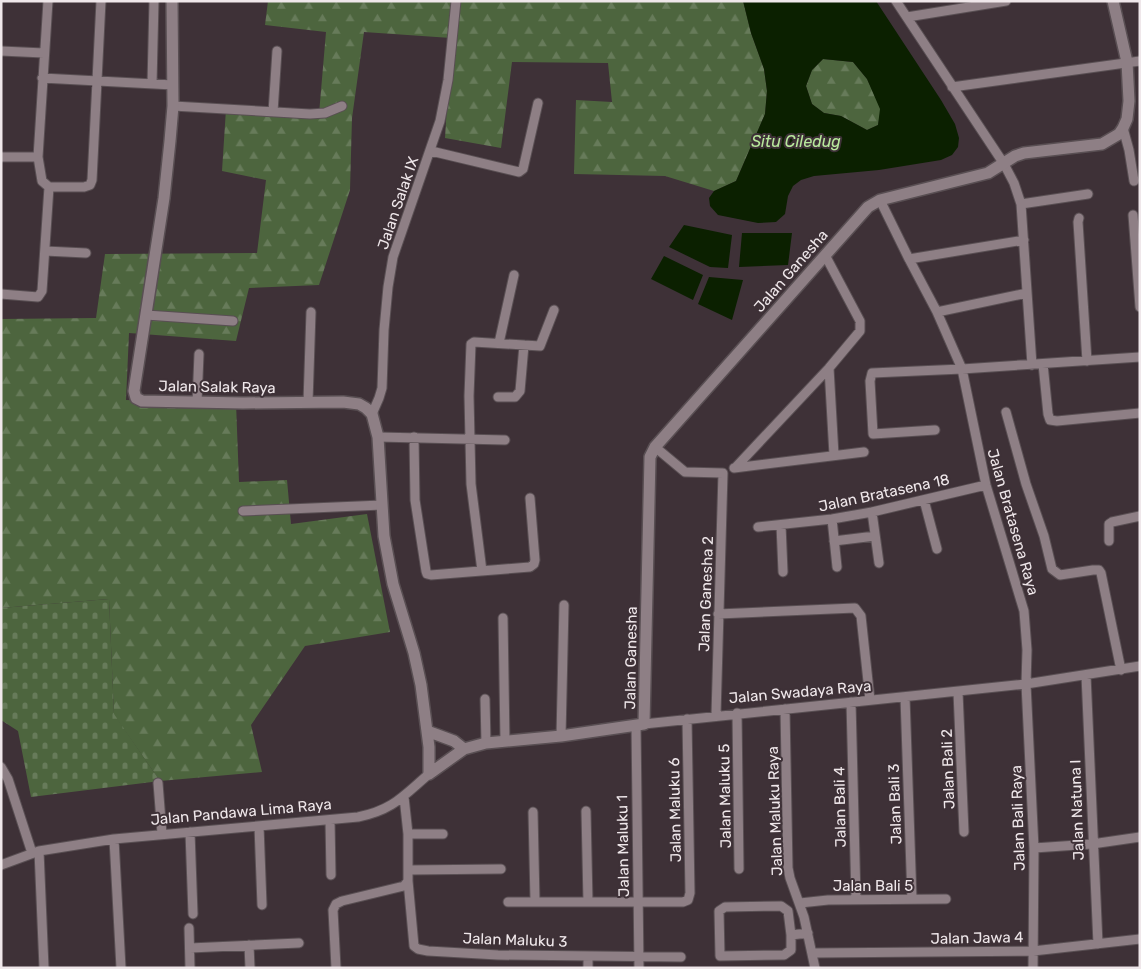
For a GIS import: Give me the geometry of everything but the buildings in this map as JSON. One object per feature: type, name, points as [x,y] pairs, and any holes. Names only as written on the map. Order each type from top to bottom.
[{"type":"street","points":[[48,1],[38,157],[42,181],[49,187],[84,187],[90,185],[92,180],[102,1]]},
{"type":"street","points":[[152,84],[154,1]]},
{"type":"street","name":"Jalan Salak Raya","points":[[172,1],[173,106],[164,198],[134,391],[136,398],[142,401],[359,404],[372,414]]},
{"type":"street","name":"Jalan Salak IX","points":[[372,414],[382,388],[384,330],[393,257],[440,121],[448,80],[456,1]]},
{"type":"street","points":[[896,1],[1004,164],[1014,183],[1021,204],[1032,365]]},
{"type":"street","points":[[907,17],[1006,1]]},
{"type":"street","points":[[1113,1],[1126,62],[1129,101],[1124,128],[1134,181]]},
{"type":"street","points":[[1,51],[44,53]]},
{"type":"street","points":[[273,112],[278,51]]},
{"type":"street","points":[[952,87],[1140,61]]},
{"type":"street","points":[[42,78],[173,85]]},
{"type":"street","points":[[431,151],[519,172],[523,169],[538,103]]},
{"type":"street","points":[[173,106],[310,114],[325,113],[342,106]]},
{"type":"street","name":"Jalan Ganesha","points":[[640,724],[650,457],[655,446],[868,207],[880,200],[988,173],[1015,156],[1024,153],[1102,144],[1119,134],[1124,128]]},
{"type":"street","points":[[1,157],[38,157]]},
{"type":"street","points":[[1,294],[38,297],[41,295],[49,187]]},
{"type":"street","points":[[1021,204],[1088,194]]},
{"type":"street","name":"Jalan Bratasena Raya","points":[[880,200],[908,259],[938,312],[962,369],[986,485],[1024,611],[1028,650],[1026,684]]},
{"type":"street","points":[[1133,215],[1140,307]]},
{"type":"street","points":[[1079,218],[1087,361]]},
{"type":"street","points":[[908,259],[1024,240]]},
{"type":"street","points":[[45,251],[86,253]]},
{"type":"street","points":[[735,468],[829,368],[860,331],[860,321],[825,255]]},
{"type":"street","points":[[499,343],[514,275]]},
{"type":"street","points":[[938,312],[1028,293]]},
{"type":"street","points":[[482,571],[472,502],[469,438],[471,344],[474,342],[540,346],[554,310]]},
{"type":"street","points":[[308,402],[311,312]]},
{"type":"street","points":[[146,315],[233,321]]},
{"type":"street","points":[[498,397],[518,396],[524,345]]},
{"type":"street","points":[[197,402],[199,354]]},
{"type":"street","points":[[935,430],[873,434],[870,381],[872,373],[1032,365],[1140,357]]},
{"type":"street","points":[[1043,364],[1050,420],[1058,421],[1140,413]]},
{"type":"street","points":[[829,368],[834,455]]},
{"type":"street","points":[[1006,412],[1026,484],[1044,536],[1052,570],[1060,575],[1094,570],[1098,570],[1101,573],[1121,670]]},
{"type":"street","points":[[372,414],[378,437],[382,505],[389,562],[393,584],[414,653],[427,731],[430,756],[429,774]]},
{"type":"street","points":[[378,437],[505,440]]},
{"type":"street","points":[[414,437],[415,500],[428,574],[530,567],[534,564],[535,560],[530,498]]},
{"type":"street","points":[[655,446],[685,472],[723,473],[735,468],[864,452]]},
{"type":"street","name":"Jalan Ganesha 2","points":[[716,715],[723,473]]},
{"type":"street","name":"Jalan Bratasena 18","points":[[758,527],[832,519],[872,512],[986,485]]},
{"type":"street","points":[[924,500],[937,548]]},
{"type":"street","points":[[244,511],[382,505]]},
{"type":"street","points":[[872,512],[879,563]]},
{"type":"street","points":[[1109,540],[1109,524],[1140,516]]},
{"type":"street","points":[[832,519],[837,567]]},
{"type":"street","points":[[781,525],[782,572]]},
{"type":"street","points":[[834,541],[875,536]]},
{"type":"street","points":[[562,736],[564,605]]},
{"type":"street","points":[[718,614],[855,608],[861,616],[870,700]]},
{"type":"street","points":[[503,618],[505,741]]},
{"type":"street","name":"Jalan Swadaya Raya","points":[[464,749],[486,743],[562,736],[716,715],[737,717],[785,709],[1026,684],[1140,666]]},
{"type":"street","name":"Jalan Natuna I","points":[[1086,675],[1092,844],[1098,944]]},
{"type":"street","name":"Jalan Bali Raya","points":[[1026,684],[1034,848],[1033,968]]},
{"type":"street","name":"Jalan Bali 2","points":[[958,692],[964,832]]},
{"type":"street","name":"Jalan Bali 3","points":[[905,697],[912,899]]},
{"type":"street","points":[[485,699],[486,743]]},
{"type":"street","name":"Jalan Bali 4","points":[[851,702],[856,899]]},
{"type":"street","name":"Jalan Maluku Raya","points":[[785,709],[788,868],[800,903],[815,968]]},
{"type":"street","name":"Jalan Maluku 5","points":[[737,717],[739,869]]},
{"type":"street","name":"Jalan Maluku 6","points":[[638,902],[684,902],[688,900],[690,893],[688,719]]},
{"type":"street","name":"Jalan Maluku 1","points":[[639,968],[640,724]]},
{"type":"street","points":[[427,731],[454,741],[464,749]]},
{"type":"street","name":"Jalan Pandawa Lima Raya","points":[[1,865],[36,852],[114,839],[330,820],[374,814],[385,810],[404,797],[429,774],[464,749]]},
{"type":"street","points":[[1,767],[36,852],[44,968]]},
{"type":"street","points":[[158,782],[162,834]]},
{"type":"street","points":[[336,968],[333,910],[336,904],[404,886],[408,880],[408,834],[404,797]]},
{"type":"street","points":[[586,810],[588,902]]},
{"type":"street","points":[[533,812],[535,902]]},
{"type":"street","points":[[330,820],[331,876]]},
{"type":"street","points":[[259,826],[262,905]]},
{"type":"street","points":[[190,832],[193,914]]},
{"type":"street","points":[[408,834],[443,834]]},
{"type":"street","points":[[1034,848],[1140,838]]},
{"type":"street","points":[[114,839],[121,968]]},
{"type":"street","points":[[409,870],[501,869]]},
{"type":"street","name":"Jalan Maluku 3","points":[[408,880],[414,946],[418,949],[498,954],[681,957]]},
{"type":"street","name":"Jalan Bali 5","points":[[800,903],[856,899],[946,899]]},
{"type":"street","points":[[508,902],[638,902]]},
{"type":"street","points":[[781,906],[788,911],[790,935],[791,950],[784,955],[720,956],[719,911],[725,907],[781,906]]},
{"type":"street","points":[[188,928],[190,968]]},
{"type":"street","points":[[790,935],[808,933]]},
{"type":"street","name":"Jalan Jawa 4","points":[[813,953],[1033,951],[1140,939]]},
{"type":"street","points":[[190,948],[299,943]]},
{"type":"street","points":[[249,945],[250,968]]},
{"type":"street","points":[[588,956],[588,968]]},
{"type":"green space","points":[[268,1],[743,1],[751,33],[764,69],[767,91],[765,114],[736,181],[714,191],[665,176],[574,174],[576,100],[612,102],[608,63],[512,62],[501,148],[445,138],[451,38],[364,32],[352,118],[350,190],[319,285],[249,288],[236,341],[129,333],[126,400],[236,403],[239,482],[287,480],[291,524],[367,514],[390,632],[305,646],[251,725],[262,772],[160,781],[114,715],[109,599],[1,608],[1,319],[96,318],[105,254],[257,253],[266,180],[222,171],[226,109],[319,114],[326,32],[265,25]]},
{"type":"green space","points":[[823,59],[853,62],[867,79],[881,109],[878,125],[867,130],[841,116],[824,113],[812,104],[806,86],[812,70]]},
{"type":"green space","points":[[109,599],[114,714],[160,781],[31,797],[18,731],[1,720],[1,608]]},
{"type":"water","name":"Situ Ciledug","points":[[743,1],[876,1],[955,124],[959,138],[958,147],[952,155],[941,160],[879,170],[814,176],[801,180],[793,186],[788,196],[785,214],[776,222],[758,223],[718,215],[710,206],[709,198],[714,191],[736,181],[765,114],[767,91],[764,69],[751,33]],"holes":[[[823,59],[853,62],[867,79],[880,109],[878,125],[867,130],[841,116],[824,113],[812,104],[806,86],[812,70]]]},
{"type":"water","points":[[684,225],[732,235],[728,268],[710,267],[669,247]]},
{"type":"water","points":[[742,233],[792,233],[788,265],[739,267]]},
{"type":"water","points":[[664,256],[703,275],[693,300],[651,279]]},
{"type":"water","points":[[709,277],[743,280],[732,320],[698,304]]}]
